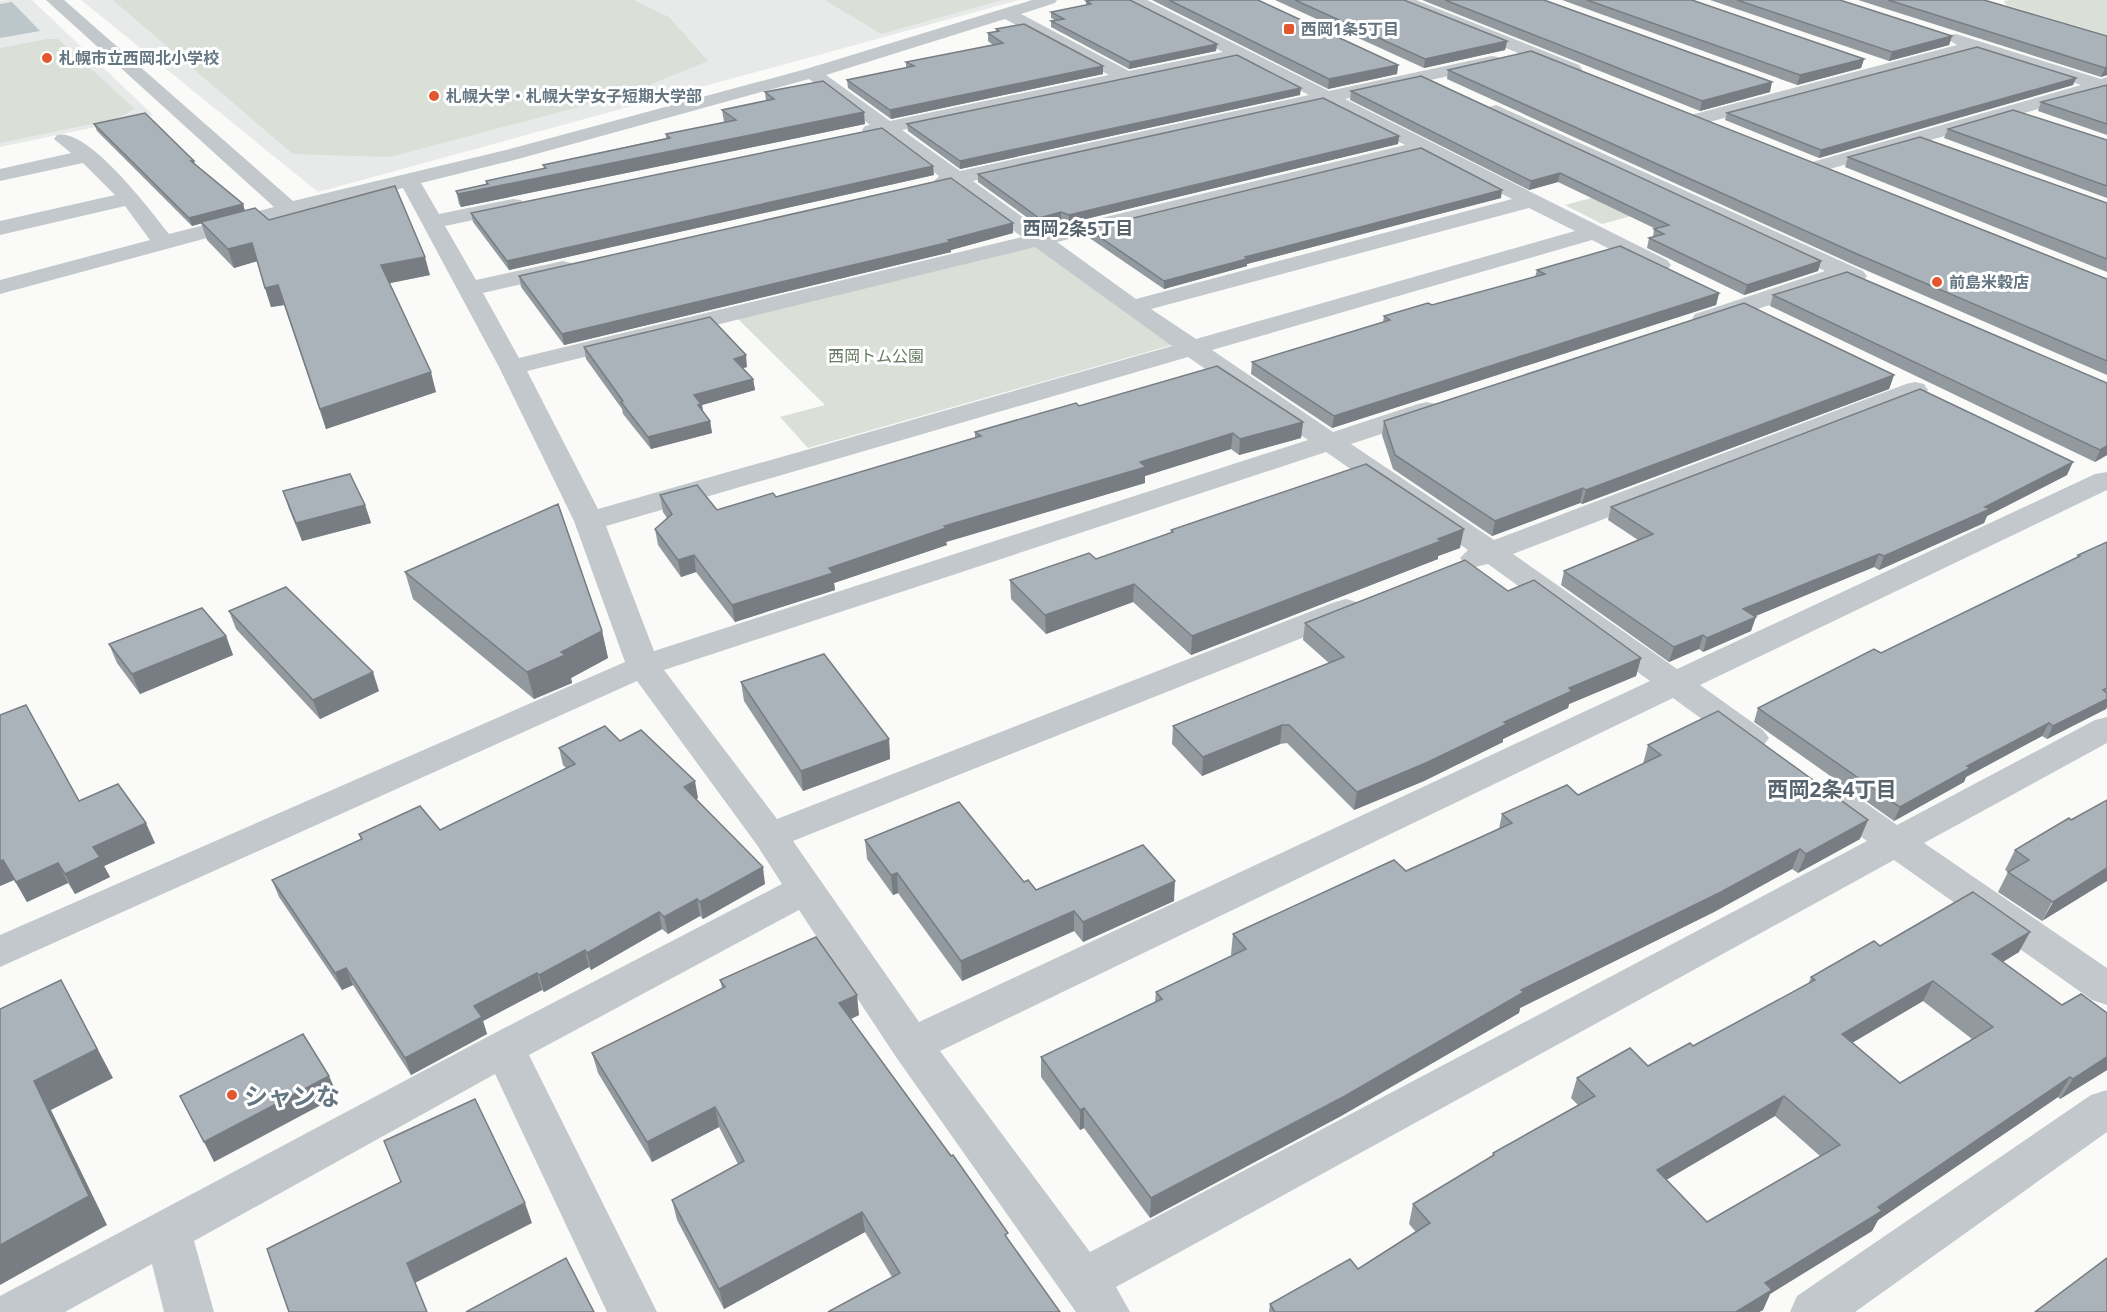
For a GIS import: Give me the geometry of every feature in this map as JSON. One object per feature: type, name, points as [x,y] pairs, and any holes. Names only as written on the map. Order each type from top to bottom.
[{"type":"street","points":[[54,0],[289,209]]},
{"type":"street","points":[[0,288],[289,209],[511,155],[812,74],[1049,0]]},
{"type":"street","points":[[1134,0],[1673,272]]},
{"type":"street","points":[[1402,0],[1587,74]]},
{"type":"street","points":[[1006,13],[1124,76]]},
{"type":"street","points":[[1944,35],[2105,85]]},
{"type":"street","points":[[1698,119],[1977,45]]},
{"type":"street","points":[[922,186],[1532,52]]},
{"type":"street","points":[[851,134],[1238,54]]},
{"type":"street","points":[[1856,57],[1890,69]]},
{"type":"street","points":[[1390,62],[1449,90]]},
{"type":"street","points":[[812,74],[1132,307],[1491,552],[1770,753]]},
{"type":"street","points":[[1762,81],[1796,93]]},
{"type":"street","points":[[1816,167],[2105,85]]},
{"type":"street","points":[[1481,105],[1878,286]]},
{"type":"street","points":[[1676,110],[1730,132]]},
{"type":"street","points":[[2011,111],[2043,122]]},
{"type":"street","points":[[1918,138],[1951,150]]},
{"type":"street","points":[[64,139],[89,155],[131,198],[164,243]]},
{"type":"street","points":[[513,367],[1425,146]]},
{"type":"street","points":[[0,174],[89,155]]},
{"type":"street","points":[[1794,158],[1848,180]]},
{"type":"street","points":[[409,180],[513,367],[589,520],[643,666],[770,836],[911,1045],[1093,1297],[1895,843],[2107,728]]},
{"type":"street","points":[[0,228],[131,198]]},
{"type":"street","points":[[433,222],[538,200]]},
{"type":"street","points":[[1132,307],[1531,201]]},
{"type":"street","points":[[589,520],[1592,233]]},
{"type":"street","points":[[469,290],[585,263]]},
{"type":"street","points":[[1677,328],[1845,272]]},
{"type":"street","points":[[1714,291],[1776,322]]},
{"type":"street","points":[[1446,569],[1915,390]]},
{"type":"street","points":[[0,952],[643,666],[1452,401]]},
{"type":"street","points":[[911,1045],[1674,683],[2099,477]]},
{"type":"street","points":[[770,836],[1369,600]]},
{"type":"street","points":[[1809,780],[1895,843],[2107,989]]},
{"type":"street","points":[[18,1312],[504,1048],[805,889]]},
{"type":"street","points":[[504,1048],[632,1312]]},
{"type":"street","points":[[1815,1312],[2107,1108]]},
{"type":"street","points":[[167,1231],[189,1312]]},
{"type":"shaded area","name":"札幌市立西岡北小学校","points":[[32,0],[153,115],[0,147],[0,1]]},
{"type":"shaded area","name":"札幌大学・札幌大学女子短期大学部","points":[[81,0],[1019,0],[318,192]]},
{"type":"shaded area","points":[[12,2],[40,31],[0,38],[0,4]]},
{"type":"green space","name":"札幌大学・札幌大学女子短期大学部","points":[[113,0],[633,0],[669,17],[708,61],[627,94],[390,157],[293,154]]},
{"type":"green space","points":[[825,0],[1002,0],[881,34]]},
{"type":"green space","points":[[2107,0],[2107,35],[2006,5],[2004,1]]},
{"type":"green space","name":"札幌市立西岡北小学校","points":[[58,39],[135,109],[115,119],[0,143],[0,48]]},
{"type":"green space","points":[[1626,189],[1665,207],[1602,224],[1565,205]]},
{"type":"green space","name":"西岡トム公園","points":[[1035,246],[1172,345],[808,448],[780,417],[825,405],[737,318]]},
{"type":"building","points":[[1130,0],[1217,44],[1130,62],[1051,21],[1064,19],[1051,12],[1091,4],[1086,1]]},
{"type":"building","points":[[1169,0],[1258,0],[1398,65],[1329,79]]},
{"type":"building","points":[[1295,0],[1404,0],[1507,41],[1425,59]]},
{"type":"building","points":[[1445,0],[1544,0],[1772,82],[1702,101]]},
{"type":"building","points":[[1587,0],[1692,0],[1864,59],[1800,75]]},
{"type":"building","points":[[1737,0],[1840,0],[1952,36],[1892,52]]},
{"type":"building","points":[[1888,0],[1984,0],[2107,36],[2107,67],[2105,68]]},
{"type":"building","points":[[1024,24],[1103,66],[890,110],[847,80],[914,66],[906,62],[1003,43],[988,33],[999,31],[996,29]]},
{"type":"building","points":[[1977,47],[2076,78],[1821,150],[1727,113]]},
{"type":"building","points":[[1531,51],[2107,279],[2107,361],[1857,254],[1448,70]]},
{"type":"building","points":[[1237,55],[1301,88],[960,161],[907,124]]},
{"type":"building","points":[[1421,76],[1821,261],[1747,285],[1649,238],[1664,234],[1654,229],[1669,225],[1560,173],[1531,181],[1351,91]]},
{"type":"building","points":[[823,81],[864,112],[458,194],[456,191],[488,184],[486,181],[546,168],[543,165],[670,138],[666,134],[736,120],[722,110],[774,99],[765,92]]},
{"type":"building","points":[[2107,85],[2107,124],[2041,102]]},
{"type":"building","points":[[1323,98],[1399,136],[1069,215],[1061,212],[1039,218],[978,174]]},
{"type":"building","points":[[2013,110],[2107,140],[2107,186],[1948,129]]},
{"type":"building","points":[[145,113],[194,161],[191,161],[243,204],[189,218],[94,124]]},
{"type":"building","points":[[882,128],[933,166],[507,261],[471,213]]},
{"type":"building","points":[[1920,137],[2107,203],[2107,259],[1848,157]]},
{"type":"building","points":[[1421,148],[1502,190],[1245,257],[1247,259],[1164,281],[1088,229]]},
{"type":"building","points":[[951,178],[1013,223],[948,240],[950,242],[562,334],[519,276]]},
{"type":"building","points":[[395,186],[425,257],[381,265],[431,372],[320,409],[278,285],[265,288],[252,243],[228,249],[201,222],[255,208],[269,220]]},
{"type":"building","points":[[1620,246],[1719,293],[1334,416],[1252,362],[1390,320],[1384,316],[1545,274],[1537,270]]},
{"type":"building","points":[[1847,272],[2107,383],[2107,446],[2100,450],[1773,295]]},
{"type":"building","points":[[1744,303],[1894,375],[1586,490],[1583,488],[1495,521],[1395,455],[1384,421]]},
{"type":"building","points":[[710,317],[746,355],[734,359],[753,379],[694,395],[701,404],[698,405],[710,421],[648,437],[584,347]]},
{"type":"building","points":[[1217,366],[1303,422],[1240,439],[1233,433],[1140,462],[1146,467],[944,526],[946,528],[829,568],[833,573],[732,605],[694,555],[678,560],[655,529],[672,514],[660,495],[697,485],[717,510],[773,493],[776,497],[981,436],[975,432],[1076,403],[1079,406]]},
{"type":"building","points":[[1920,389],[2073,462],[1985,507],[1990,509],[1884,556],[1879,554],[1743,609],[1756,617],[1707,638],[1703,635],[1674,647],[1564,571],[1653,534],[1611,507]]},
{"type":"building","points":[[1366,464],[1464,529],[1438,539],[1441,541],[1192,636],[1134,584],[1045,615],[1010,580],[1089,553],[1096,559],[1173,532],[1171,530]]},
{"type":"building","points":[[350,474],[365,505],[296,523],[283,491]]},
{"type":"building","points":[[558,504],[602,631],[561,652],[565,655],[527,672],[405,572]]},
{"type":"building","points":[[2107,542],[2107,688],[2103,690],[2107,693],[2107,699],[2053,726],[2049,723],[1967,766],[1970,768],[1900,807],[1758,708],[1874,649],[1881,653]]},
{"type":"building","points":[[1465,560],[1508,591],[1534,580],[1641,658],[1569,688],[1572,691],[1504,722],[1507,724],[1428,762],[1357,792],[1289,725],[1282,725],[1203,757],[1173,726],[1344,657],[1305,623]]},
{"type":"building","points":[[286,587],[373,672],[313,700],[229,611]]},
{"type":"building","points":[[202,608],[226,636],[132,674],[109,644]]},
{"type":"building","points":[[824,654],[889,739],[801,771],[741,682]]},
{"type":"building","points":[[26,705],[79,801],[118,784],[146,823],[93,847],[100,857],[65,874],[58,863],[16,882],[3,860],[0,861],[0,715]]},
{"type":"building","points":[[1718,711],[1868,820],[1806,854],[1800,849],[1721,892],[1521,990],[1524,992],[1345,1096],[1151,1198],[1084,1108],[1080,1110],[1041,1057],[1162,999],[1156,992],[1246,949],[1233,934],[1394,860],[1406,871],[1512,823],[1502,814],[1567,785],[1578,795],[1661,755],[1648,745]]},
{"type":"building","points":[[605,726],[620,741],[641,730],[695,781],[684,787],[763,867],[700,902],[697,899],[664,917],[659,912],[587,953],[585,950],[474,1006],[482,1017],[405,1058],[346,968],[335,973],[272,880],[362,839],[359,834],[420,806],[440,830],[575,764],[559,748]]},
{"type":"building","points":[[2107,800],[2107,868],[2053,902],[2008,872],[2029,860],[2015,850],[2069,818],[2071,820]]},
{"type":"building","points":[[959,802],[1024,882],[1028,880],[1036,890],[1143,845],[1175,881],[1083,922],[1074,911],[961,961],[897,873],[891,875],[865,840]]},
{"type":"building","points":[[1973,892],[2030,932],[1992,954],[2062,1005],[2081,994],[2107,1013],[2107,1057],[2073,1079],[2070,1077],[1878,1207],[1882,1211],[1765,1283],[1772,1290],[1736,1312],[1275,1312],[1270,1304],[1350,1259],[1358,1269],[1430,1223],[1413,1204],[1494,1155],[1493,1153],[1595,1096],[1577,1078],[1630,1048],[1648,1066],[1690,1043],[1693,1046],[1815,980],[1811,977],[1874,941],[1880,946]],"holes":[[[1933,981],[1993,1027],[1900,1083],[1842,1034]],[[1784,1096],[1840,1145],[1707,1222],[1657,1170]]]},
{"type":"building","points":[[816,937],[857,995],[839,1003],[951,1156],[953,1155],[1008,1233],[1005,1235],[1060,1312],[828,1312],[900,1273],[862,1212],[719,1289],[672,1200],[744,1161],[715,1107],[647,1142],[592,1053],[725,987],[720,980]]},
{"type":"building","points":[[61,980],[97,1049],[34,1081],[89,1196],[0,1245],[0,1009]]},
{"type":"building","points":[[303,1034],[329,1076],[204,1142],[180,1096]]},
{"type":"building","points":[[475,1099],[525,1203],[407,1263],[427,1312],[289,1312],[267,1249],[401,1182],[384,1141]]},
{"type":"building","points":[[566,1258],[594,1312],[466,1312]]},
{"type":"building","points":[[2107,1258],[2107,1312],[2035,1312]]},
{"type":"place","name":"西岡1条5丁目","points":[[1289,29]]},
{"type":"place","name":"札幌市立西岡北小学校","points":[[47,58]]},
{"type":"place","name":"札幌大学・札幌大学女子短期大学部","points":[[434,96]]},
{"type":"place","name":"前島米穀店","points":[[1937,282]]},
{"type":"place","name":"シャンな","points":[[232,1095]]},
{"type":"district","name":"西岡2条5丁目","points":[[1078,228]]},
{"type":"district","name":"西岡2条4丁目","points":[[1832,789]]}]
